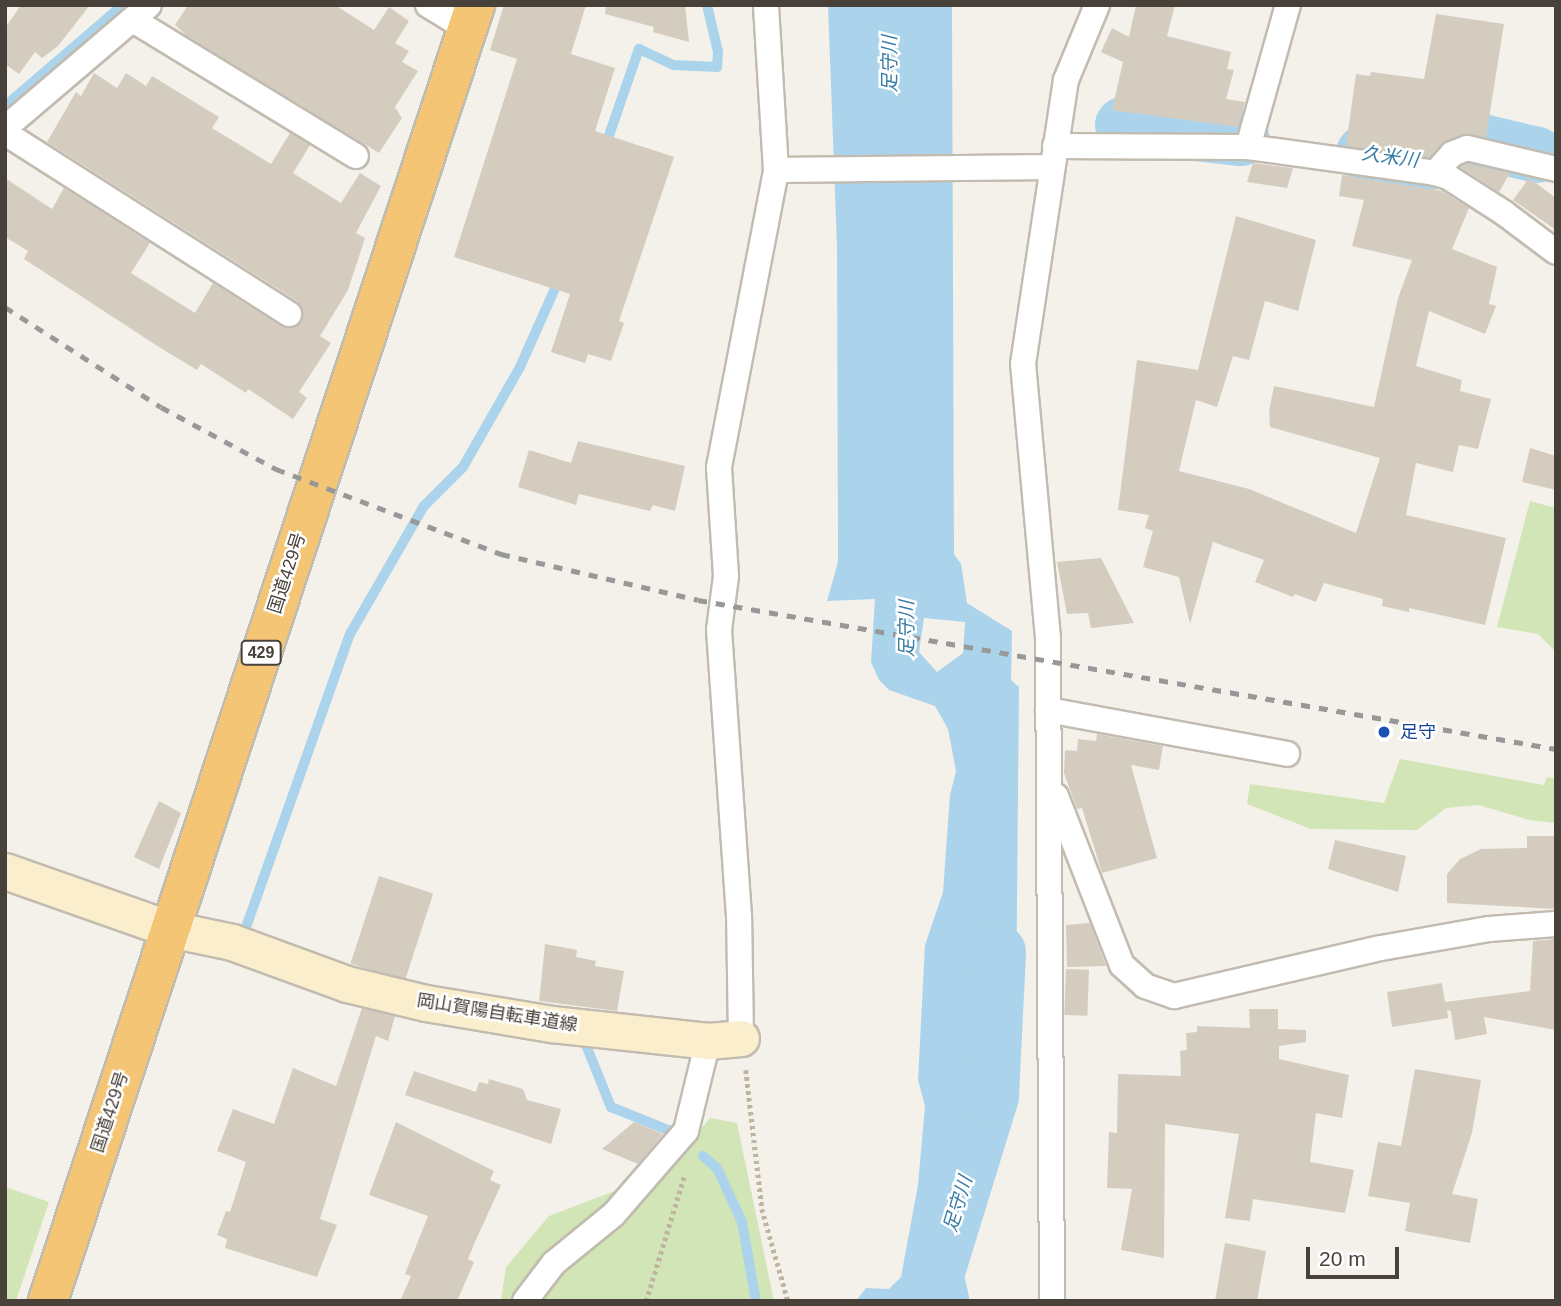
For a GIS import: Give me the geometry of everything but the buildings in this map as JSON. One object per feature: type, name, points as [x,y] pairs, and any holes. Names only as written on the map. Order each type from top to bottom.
[{"type":"highway","name":"国道429号","points":[[48,1301],[471,17]]},
{"type":"main road","name":"岡山賀陽自転車道線","points":[[5,871],[170,929],[232,942],[347,984],[426,1003],[552,1024],[724,1040]]},
{"type":"street","points":[[428,5],[471,17]]},
{"type":"street","points":[[524,1301],[554,1263],[614,1214],[686,1131],[724,1040],[737,888],[719,630],[726,576],[719,467],[782,171],[766,5]]},
{"type":"street","points":[[1052,1301],[1048,638],[1023,364],[1066,80],[1097,5]]},
{"type":"street","points":[[1248,147],[1287,5]]},
{"type":"street","points":[[289,314],[5,130],[141,12],[356,156]]},
{"type":"street","points":[[782,171],[1020,167],[1053,156],[1248,147],[1448,177],[1504,213],[1556,252]]},
{"type":"street","points":[[1435,173],[1452,154],[1467,148],[1556,169]]},
{"type":"street","points":[[1048,710],[1287,754]]},
{"type":"street","points":[[1050,782],[1122,965],[1145,986],[1174,996],[1381,948],[1489,929],[1556,924]]},
{"type":"path","points":[[724,1040],[762,1209],[788,1301]]},
{"type":"path","points":[[646,1301],[696,1137],[686,1131]]},
{"type":"green space","points":[[1530,501],[1556,508],[1556,652],[1538,634],[1497,627]]},
{"type":"green space","points":[[1400,759],[1544,785],[1547,777],[1556,779],[1556,823],[1529,820],[1479,805],[1446,808],[1417,830],[1311,829],[1247,804],[1250,784],[1384,803]]},
{"type":"green space","points":[[710,1118],[737,1123],[774,1301],[501,1301],[506,1267],[549,1216],[665,1172]]},
{"type":"green space","points":[[5,1187],[49,1202],[16,1301],[5,1301]]},
{"type":"water","points":[[828,5],[952,5],[954,554],[961,564],[967,603],[1012,631],[1011,680],[1019,687],[1016,1012],[1009,1034],[989,1026],[980,1033],[980,1082],[996,1108],[993,1144],[998,1159],[990,1173],[992,1183],[975,1200],[978,1221],[962,1266],[970,1301],[856,1301],[866,1288],[889,1289],[901,1277],[918,1185],[925,1106],[918,1080],[925,945],[943,892],[950,795],[956,771],[948,729],[935,706],[889,690],[879,680],[871,662],[875,599],[827,601],[838,562],[837,247]],"holes":[[[924,618],[965,622],[963,653],[937,672],[919,652]]]},
{"type":"waterway","points":[[5,106],[123,5]]},
{"type":"waterway","points":[[605,147],[639,49],[673,65],[717,67],[718,52],[707,5]]},
{"type":"waterway","name":"久米川","points":[[1123,125],[1241,138]]},
{"type":"waterway","name":"久米川","points":[[1364,153],[1429,162],[1452,135],[1537,155]]},
{"type":"waterway","points":[[244,933],[350,634],[424,506],[463,467],[520,367],[560,277]]},
{"type":"waterway","name":"足守川","points":[[928,1301],[991,1096],[998,952]]},
{"type":"waterway","points":[[576,1039],[584,1040],[611,1107],[673,1132]]},
{"type":"waterway","points":[[703,1156],[717,1168],[742,1222],[756,1301]]},
{"type":"railway","points":[[5,307],[161,407],[276,469],[501,554],[698,600],[1556,749]]},
{"type":"place","name":"足守","points":[[1384,732]]}]
